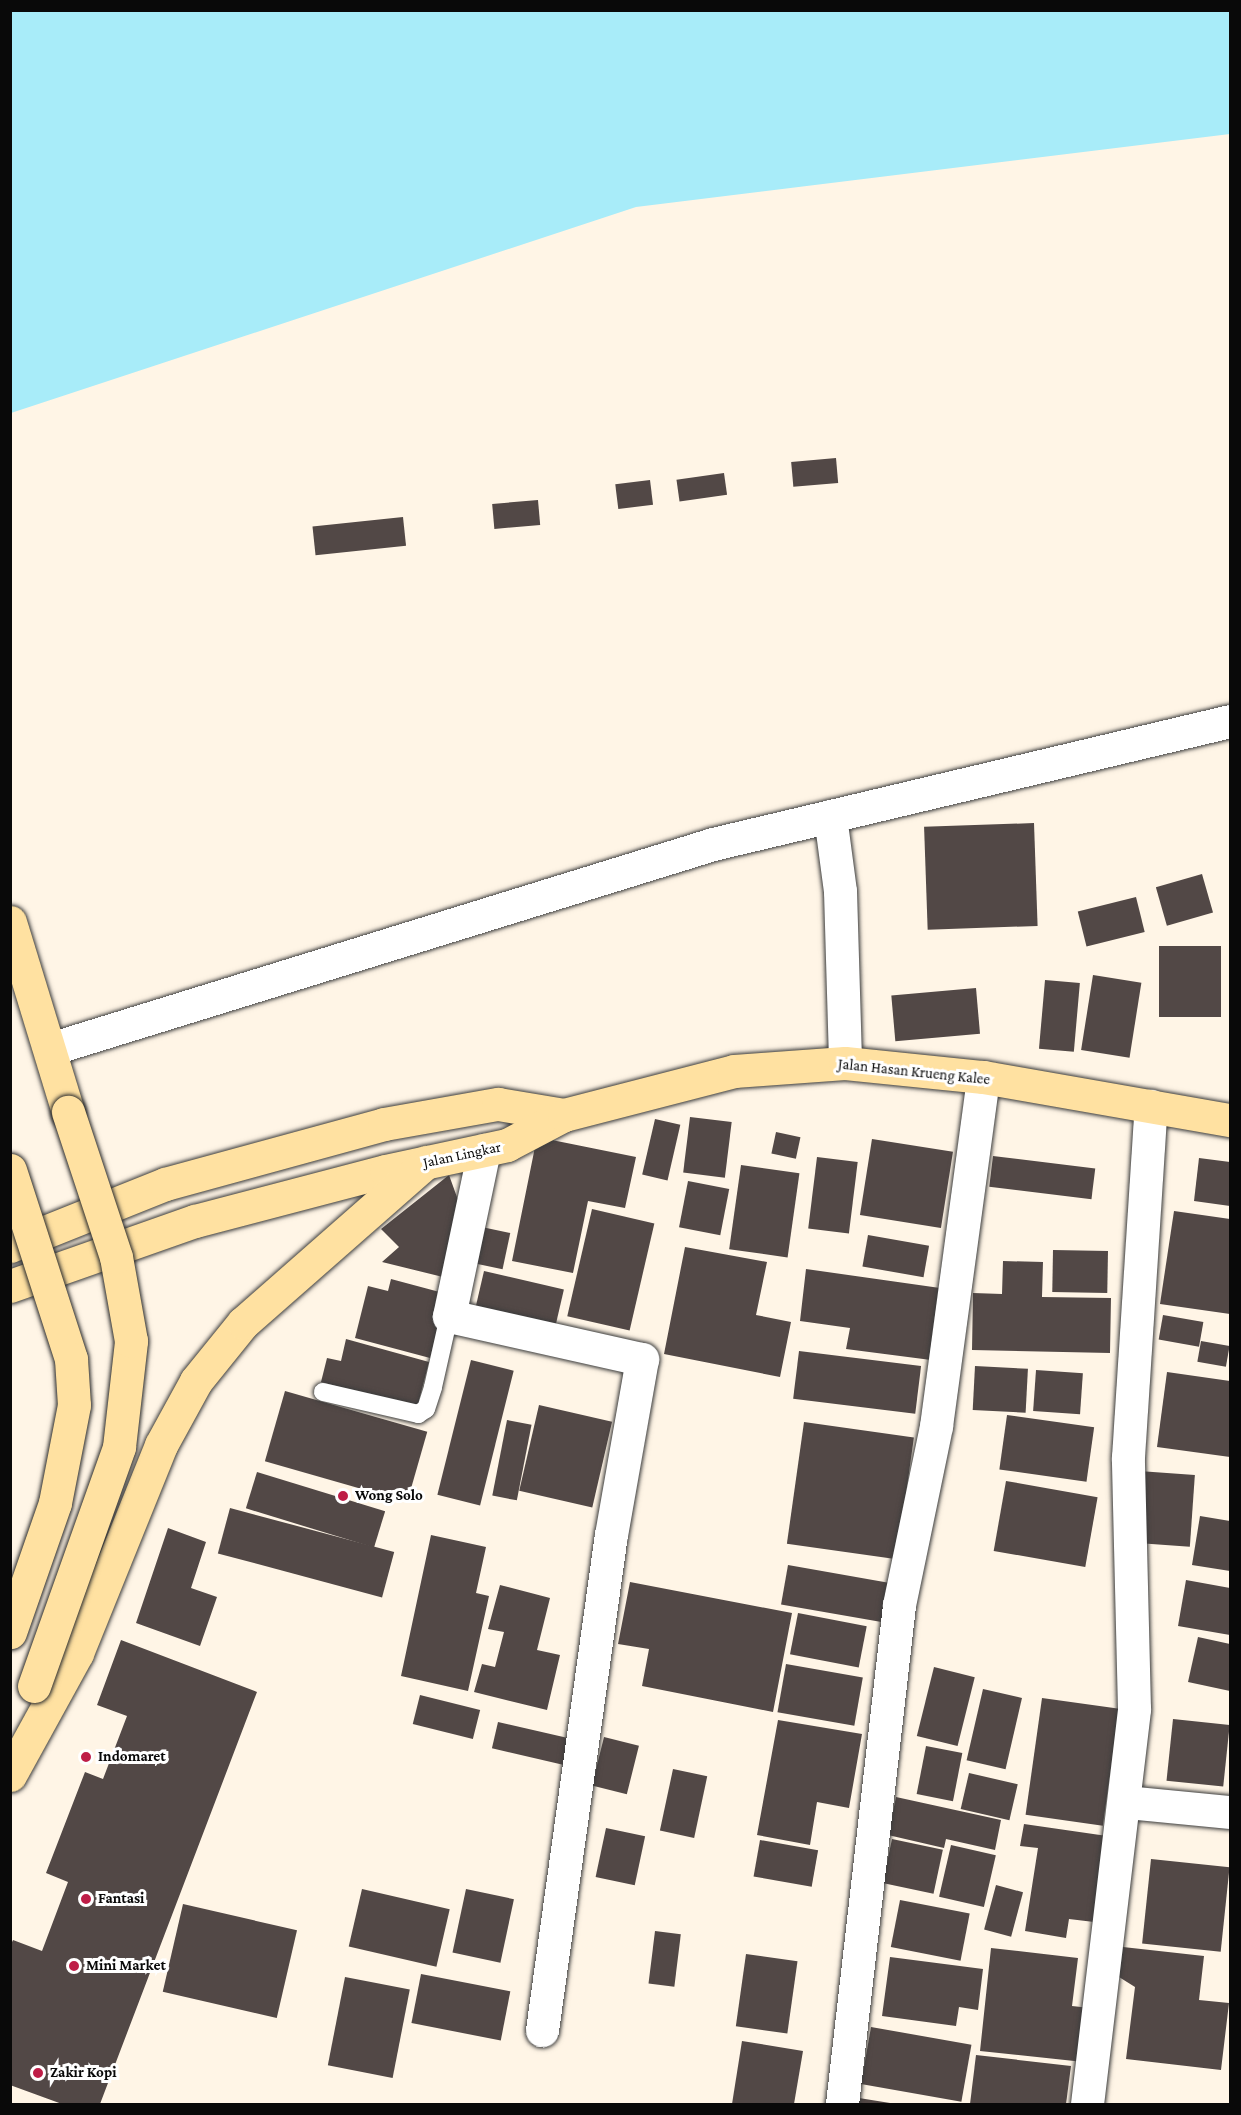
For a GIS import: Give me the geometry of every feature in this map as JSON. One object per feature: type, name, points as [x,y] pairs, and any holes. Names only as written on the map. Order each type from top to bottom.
[{"type":"main road","points":[[10,922],[68,1112],[116,1257],[131,1341],[119,1447],[34,1686],[10,1745]]},
{"type":"main road","name":"Jalan Hasan Krueng Kalee","points":[[564,1115],[734,1071],[845,1048],[983,1077],[1230,1120]]},
{"type":"main road","points":[[10,1246],[165,1184],[384,1124],[498,1104],[564,1115]]},
{"type":"main road","name":"Jalan Lingkar","points":[[10,1286],[195,1221],[426,1162],[507,1145],[564,1115]]},
{"type":"main road","points":[[10,1775],[77,1653],[161,1445],[196,1381],[243,1323],[426,1162]]},
{"type":"main road","points":[[10,1170],[71,1359],[74,1405],[55,1503],[10,1632]]},
{"type":"street","points":[[50,1049],[544,894],[713,844],[1230,722]]},
{"type":"street","points":[[830,816],[840,891],[845,1048]]},
{"type":"street","points":[[842,2104],[899,1605],[936,1426],[983,1077]]},
{"type":"street","points":[[1087,2104],[1126,1802],[1136,1668],[1126,1546],[1128,1457],[1133,1327],[1151,1106]]},
{"type":"street","points":[[484,1150],[449,1316],[642,1359],[611,1534],[542,2030]]},
{"type":"street","points":[[1126,1802],[1230,1812]]},
{"type":"lane","points":[[323,1392],[418,1414],[426,1408],[433,1387],[449,1316]]},
{"type":"water","points":[[11,10],[1230,11],[1230,134],[636,207],[11,413]]},
{"type":"building","points":[[836,458],[838,483],[793,487],[791,462]]},
{"type":"building","points":[[724,473],[727,495],[680,501],[676,480]]},
{"type":"building","points":[[650,480],[653,505],[618,509],[615,484]]},
{"type":"building","points":[[538,500],[540,525],[494,529],[492,504]]},
{"type":"building","points":[[403,517],[406,546],[316,555],[312,527]]},
{"type":"building","points":[[1034,823],[1038,926],[928,930],[924,827]]},
{"type":"building","points":[[1202,874],[1213,912],[1167,926],[1156,887]]},
{"type":"building","points":[[1136,897],[1145,932],[1086,946],[1078,912]]},
{"type":"building","points":[[1159,946],[1221,946],[1221,1017],[1159,1017]]},
{"type":"building","points":[[1093,975],[1141,983],[1130,1058],[1081,1050]]},
{"type":"building","points":[[1045,980],[1080,983],[1074,1052],[1039,1049]]},
{"type":"building","points":[[976,988],[980,1034],[895,1041],[891,995]]},
{"type":"building","points":[[690,1117],[732,1122],[725,1178],[683,1173]]},
{"type":"building","points":[[655,1119],[680,1125],[668,1180],[642,1175]]},
{"type":"building","points":[[776,1132],[800,1137],[796,1159],[771,1154]]},
{"type":"building","points":[[537,1137],[636,1157],[625,1208],[588,1201],[573,1273],[512,1261]]},
{"type":"building","points":[[872,1139],[953,1152],[941,1228],[860,1215]]},
{"type":"building","points":[[993,1156],[1095,1169],[1091,1199],[989,1187]]},
{"type":"building","points":[[817,1157],[858,1162],[849,1233],[808,1228]]},
{"type":"building","points":[[1199,1158],[1230,1162],[1230,1206],[1194,1201]]},
{"type":"building","points":[[741,1165],[799,1173],[788,1257],[729,1249]]},
{"type":"building","points":[[449,1175],[462,1211],[447,1278],[382,1262],[399,1247],[381,1229]]},
{"type":"building","points":[[688,1181],[729,1189],[720,1235],[679,1227]]},
{"type":"building","points":[[592,1209],[654,1223],[630,1331],[567,1316]]},
{"type":"building","points":[[1174,1211],[1230,1219],[1230,1314],[1160,1304]]},
{"type":"building","points":[[477,1226],[510,1233],[503,1269],[469,1262]]},
{"type":"building","points":[[868,1235],[929,1246],[924,1277],[862,1267]]},
{"type":"building","points":[[685,1247],[767,1262],[756,1315],[791,1322],[780,1377],[664,1354]]},
{"type":"building","points":[[1053,1250],[1108,1251],[1107,1293],[1052,1292]]},
{"type":"building","points":[[1003,1261],[1043,1262],[1042,1297],[1111,1298],[1110,1353],[972,1350],[973,1293],[1002,1294]]},
{"type":"building","points":[[806,1269],[940,1288],[931,1360],[846,1349],[850,1328],[800,1321]]},
{"type":"building","points":[[484,1271],[564,1289],[554,1334],[474,1316]]},
{"type":"building","points":[[391,1279],[447,1294],[430,1358],[355,1338],[368,1286],[388,1291]]},
{"type":"building","points":[[1163,1315],[1203,1322],[1199,1347],[1159,1340]]},
{"type":"building","points":[[346,1339],[429,1362],[417,1408],[321,1382],[327,1358],[341,1361]]},
{"type":"building","points":[[1201,1341],[1230,1346],[1226,1367],[1197,1362]]},
{"type":"building","points":[[799,1351],[921,1366],[915,1414],[793,1399]]},
{"type":"building","points":[[471,1360],[514,1371],[480,1506],[437,1495]]},
{"type":"building","points":[[975,1366],[1028,1369],[1026,1413],[973,1410]]},
{"type":"building","points":[[1036,1370],[1083,1373],[1080,1414],[1033,1411]]},
{"type":"building","points":[[1167,1372],[1230,1381],[1230,1457],[1157,1447]]},
{"type":"building","points":[[285,1391],[427,1432],[407,1502],[265,1461]]},
{"type":"building","points":[[539,1405],[612,1422],[592,1508],[519,1491]]},
{"type":"building","points":[[1007,1415],[1094,1427],[1086,1482],[999,1469]]},
{"type":"building","points":[[507,1420],[532,1425],[517,1500],[492,1496]]},
{"type":"building","points":[[804,1422],[914,1437],[897,1559],[787,1544]]},
{"type":"building","points":[[1139,1471],[1195,1475],[1190,1547],[1134,1543]]},
{"type":"building","points":[[257,1472],[385,1511],[374,1548],[246,1508]]},
{"type":"building","points":[[1006,1481],[1098,1497],[1085,1567],[994,1551]]},
{"type":"building","points":[[230,1508],[394,1552],[382,1597],[218,1553]]},
{"type":"building","points":[[1200,1516],[1230,1521],[1230,1571],[1192,1565]]},
{"type":"building","points":[[168,1528],[206,1542],[191,1588],[217,1597],[200,1646],[136,1623]]},
{"type":"building","points":[[431,1535],[486,1547],[476,1593],[489,1596],[468,1691],[401,1676]]},
{"type":"building","points":[[788,1565],[888,1583],[882,1622],[781,1604]]},
{"type":"building","points":[[1186,1580],[1230,1588],[1230,1635],[1178,1626]]},
{"type":"building","points":[[630,1582],[792,1613],[773,1712],[642,1686],[649,1649],[618,1644]]},
{"type":"building","points":[[500,1585],[550,1598],[537,1650],[560,1655],[547,1710],[474,1692],[482,1664],[495,1667],[504,1632],[488,1629]]},
{"type":"building","points":[[798,1613],[867,1626],[859,1668],[790,1654]]},
{"type":"building","points":[[1198,1637],[1230,1644],[1230,1691],[1188,1682]]},
{"type":"building","points":[[121,1640],[257,1692],[100,2104],[62,2104],[10,2085],[10,1946],[13,1940],[42,1951],[68,1882],[46,1873],[85,1772],[103,1779],[127,1716],[97,1705]]},
{"type":"building","points":[[786,1664],[863,1678],[854,1726],[777,1712]]},
{"type":"building","points":[[934,1667],[975,1677],[958,1746],[917,1736]]},
{"type":"building","points":[[983,1689],[1022,1698],[1006,1769],[967,1760]]},
{"type":"building","points":[[420,1695],[480,1710],[473,1739],[413,1724]]},
{"type":"building","points":[[1042,1698],[1119,1709],[1103,1826],[1026,1815]]},
{"type":"building","points":[[1173,1719],[1230,1725],[1223,1787],[1167,1781]]},
{"type":"building","points":[[778,1720],[862,1734],[849,1808],[817,1802],[810,1845],[757,1835]]},
{"type":"building","points":[[498,1722],[571,1739],[565,1765],[492,1748]]},
{"type":"building","points":[[604,1737],[639,1746],[627,1794],[592,1786]]},
{"type":"building","points":[[926,1746],[962,1753],[953,1801],[917,1794]]},
{"type":"building","points":[[673,1769],[707,1776],[694,1838],[660,1831]]},
{"type":"building","points":[[969,1773],[1018,1784],[1009,1820],[961,1809]]},
{"type":"building","points":[[896,1797],[1001,1820],[995,1850],[946,1839],[944,1848],[888,1835]]},
{"type":"building","points":[[1024,1824],[1107,1836],[1094,1922],[1069,1919],[1066,1938],[1025,1931],[1038,1848],[1020,1846]]},
{"type":"building","points":[[606,1828],[645,1836],[635,1885],[596,1877]]},
{"type":"building","points":[[892,1839],[943,1850],[934,1894],[883,1883]]},
{"type":"building","points":[[760,1840],[818,1850],[812,1887],[754,1876]]},
{"type":"building","points":[[951,1845],[996,1855],[984,1907],[939,1897]]},
{"type":"building","points":[[1151,1859],[1230,1867],[1221,1952],[1142,1944]]},
{"type":"building","points":[[996,1885],[1023,1892],[1011,1937],[984,1929]]},
{"type":"building","points":[[362,1889],[450,1909],[436,1967],[349,1946]]},
{"type":"building","points":[[466,1889],[514,1899],[500,1963],[452,1953]]},
{"type":"building","points":[[900,1900],[970,1914],[961,1961],[891,1947]]},
{"type":"building","points":[[183,1904],[297,1930],[277,2018],[163,1992]]},
{"type":"building","points":[[655,1931],[681,1934],[674,1987],[649,1984]]},
{"type":"building","points":[[1123,1947],[1204,1956],[1199,2000],[1229,2003],[1221,2070],[1126,2059],[1135,1987],[1119,1977]]},
{"type":"building","points":[[991,1948],[1078,1958],[1072,2006],[1099,2009],[1093,2063],[980,2051]]},
{"type":"building","points":[[746,1954],[797,1961],[787,2034],[736,2026]]},
{"type":"building","points":[[890,1957],[983,1969],[978,2010],[959,2007],[956,2026],[882,2016]]},
{"type":"building","points":[[421,1974],[510,1991],[501,2040],[411,2023]]},
{"type":"building","points":[[345,1977],[410,1990],[393,2078],[328,2065]]},
{"type":"building","points":[[871,2027],[971,2045],[961,2102],[861,2084]]},
{"type":"building","points":[[742,2041],[803,2051],[794,2104],[732,2104]]},
{"type":"building","points":[[976,2055],[1071,2066],[1066,2104],[970,2104]]},
{"type":"building","points":[[859,2098],[890,2103],[890,2104],[858,2104]]},
{"type":"place","name":"Wong Solo","points":[[343,1496]]},
{"type":"place","name":"Indomaret","points":[[86,1757]]},
{"type":"place","name":"Fantasi","points":[[86,1899]]},
{"type":"place","name":"Mini Market","points":[[74,1966]]},
{"type":"place","name":"Zakir Kopi","points":[[38,2073]]}]
